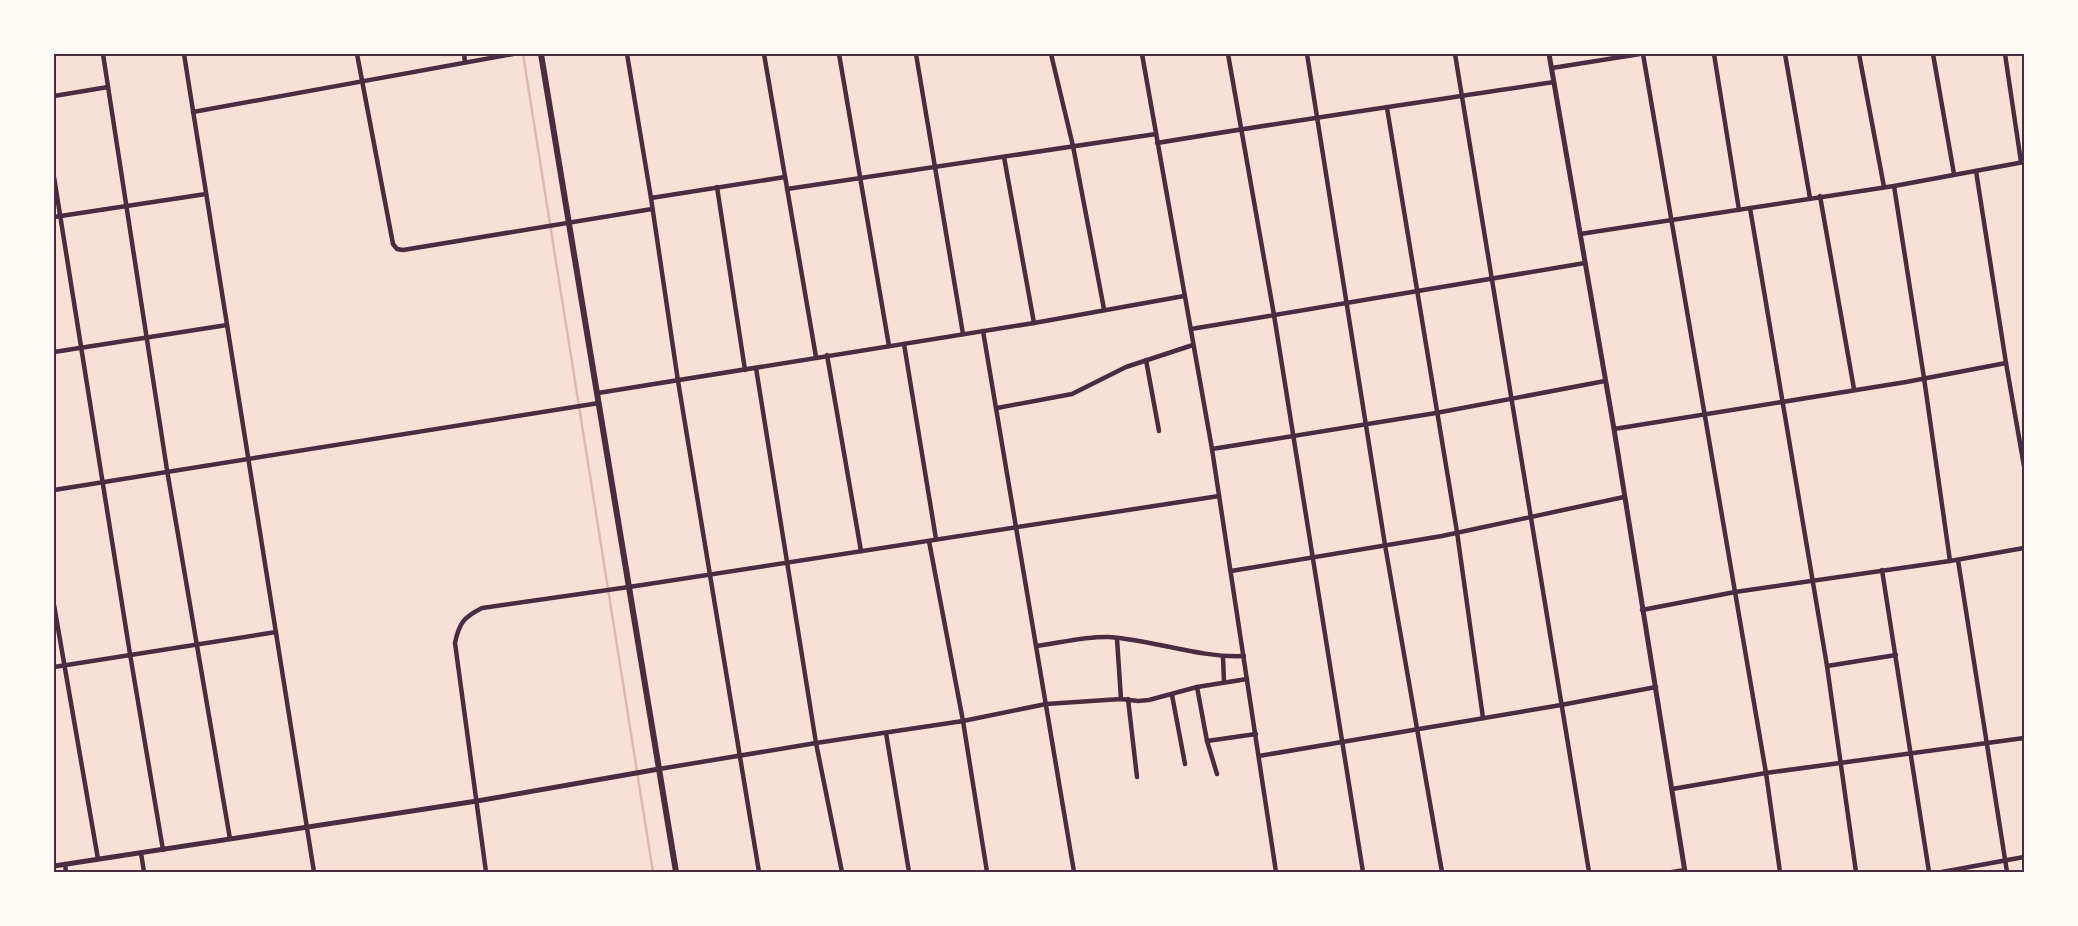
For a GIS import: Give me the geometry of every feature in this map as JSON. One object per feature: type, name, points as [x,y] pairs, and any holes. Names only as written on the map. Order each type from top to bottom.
[{"type":"main road","points":[[541,54],[676,872]]},
{"type":"street","points":[[103,54],[167,470],[230,839]]},
{"type":"street","points":[[184,54],[314,872]]},
{"type":"street","points":[[357,54],[393,244],[397,249],[402,250],[652,209]]},
{"type":"street","points":[[464,54],[465,62]]},
{"type":"street","points":[[193,112],[513,54]]},
{"type":"street","points":[[627,54],[651,198],[678,381],[759,872]]},
{"type":"street","points":[[764,54],[816,357]]},
{"type":"street","points":[[839,54],[889,346]]},
{"type":"street","points":[[916,54],[963,334]]},
{"type":"street","points":[[1051,54],[1074,146],[1104,309]]},
{"type":"street","points":[[1142,54],[1212,449],[1276,872]]},
{"type":"street","points":[[1228,54],[1274,315],[1363,872]]},
{"type":"street","points":[[1306,54],[1318,117],[1384,545],[1442,872]]},
{"type":"street","points":[[1455,54],[1589,872]]},
{"type":"street","points":[[1549,54],[1614,429],[1685,871],[1672,872]]},
{"type":"street","points":[[1552,68],[1642,54],[1673,220],[1766,773],[1780,872]]},
{"type":"street","points":[[1714,54],[1739,210]]},
{"type":"street","points":[[1785,54],[1810,198]]},
{"type":"street","points":[[1859,54],[1884,187]]},
{"type":"street","points":[[1933,54],[1954,174]]},
{"type":"street","points":[[1580,234],[1894,186],[2023,162],[2004,54]]},
{"type":"street","points":[[1157,143],[1554,82]]},
{"type":"street","points":[[54,96],[108,87]]},
{"type":"street","points":[[1387,108],[1457,532],[1483,718]]},
{"type":"street","points":[[787,188],[1156,134]]},
{"type":"street","points":[[1004,157],[1034,323]]},
{"type":"street","points":[[1976,170],[2024,466]]},
{"type":"street","points":[[54,177],[80,348],[163,850]]},
{"type":"street","points":[[651,198],[785,177]]},
{"type":"street","points":[[1894,186],[1950,561]]},
{"type":"street","points":[[717,187],[745,370]]},
{"type":"street","points":[[54,217],[206,194]]},
{"type":"street","points":[[1820,196],[1854,389]]},
{"type":"street","points":[[1750,208],[1784,401],[1827,666],[1856,872]]},
{"type":"street","points":[[1191,329],[1585,263]]},
{"type":"street","points":[[598,393],[1034,323],[1184,296]]},
{"type":"street","points":[[54,352],[227,325]]},
{"type":"street","points":[[983,331],[1074,872]]},
{"type":"street","points":[[904,344],[936,539]]},
{"type":"street","points":[[997,408],[1072,394],[1122,369],[1193,345]]},
{"type":"street","points":[[827,355],[861,551]]},
{"type":"street","points":[[1146,360],[1159,431]]},
{"type":"street","points":[[1614,429],[2006,363]]},
{"type":"street","points":[[756,368],[816,743],[842,872]]},
{"type":"street","points":[[1212,449],[1436,413],[1605,381]]},
{"type":"street","points":[[54,490],[167,470],[599,403]]},
{"type":"street","points":[[486,872],[455,642],[458,627],[468,615],[482,608],[1219,496]]},
{"type":"street","points":[[1231,571],[1312,559],[1624,498]]},
{"type":"street","points":[[929,541],[963,721],[987,872]]},
{"type":"street","points":[[1642,610],[1735,592],[1958,560],[2024,548]]},
{"type":"street","points":[[1958,560],[2007,872]]},
{"type":"street","points":[[1882,570],[1929,872]]},
{"type":"street","points":[[54,605],[98,859]]},
{"type":"street","points":[[54,667],[276,632]]},
{"type":"street","points":[[1036,646],[1116,638],[1160,644],[1224,657],[1244,656]]},
{"type":"street","points":[[1116,638],[1121,699]]},
{"type":"street","points":[[1827,666],[1896,655]]},
{"type":"street","points":[[1224,657],[1224,682]]},
{"type":"street","points":[[54,866],[477,801],[816,743],[963,721],[1046,704],[1121,699],[1149,700],[1197,687],[1247,679]]},
{"type":"street","points":[[1197,687],[1207,741],[1217,774]]},
{"type":"street","points":[[1259,756],[1418,730],[1656,687]]},
{"type":"street","points":[[1172,694],[1185,764]]},
{"type":"street","points":[[1128,699],[1138,777]]},
{"type":"street","points":[[886,733],[909,872]]},
{"type":"street","points":[[1207,741],[1256,734]]},
{"type":"street","points":[[1672,789],[1766,773],[1911,755],[2024,738]]},
{"type":"street","points":[[141,853],[144,872]]},
{"type":"street","points":[[1942,872],[2024,857]]},
{"type":"street","points":[[65,864],[66,872]]},
{"type":"waterway","points":[[523,54],[653,872]]}]
